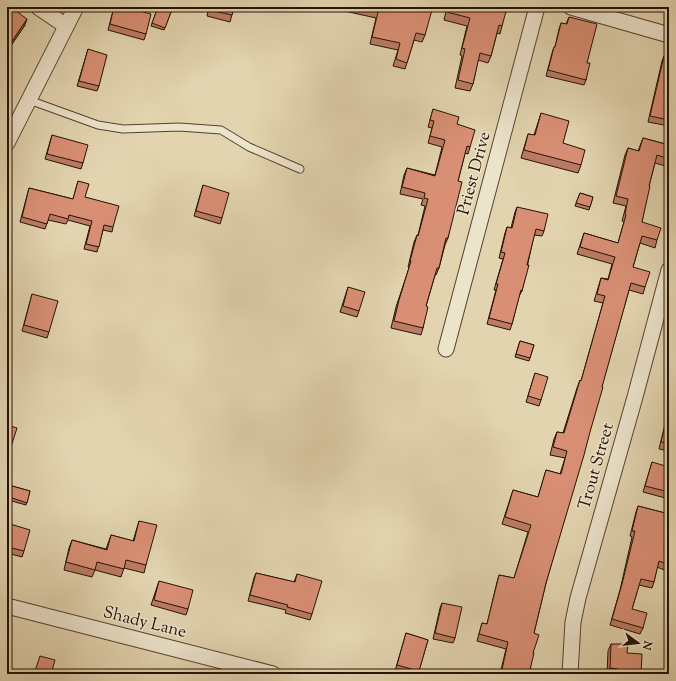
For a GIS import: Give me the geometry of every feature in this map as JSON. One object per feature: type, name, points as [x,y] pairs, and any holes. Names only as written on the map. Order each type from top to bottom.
[{"type":"street","points":[[38,7],[66,26]]},
{"type":"street","points":[[7,143],[76,7]]},
{"type":"street","name":"Priest Drive","points":[[446,349],[537,7]]},
{"type":"street","points":[[571,7],[669,35]]},
{"type":"street","name":"Trout Street","points":[[570,674],[573,622],[578,598],[669,270]]},
{"type":"street","name":"Shady Lane","points":[[7,606],[273,674]]},
{"type":"lane","points":[[29,100],[98,125],[123,129],[179,127],[221,130],[249,147],[300,169]]},
{"type":"building","points":[[114,7],[125,7],[151,14],[146,34],[110,24]]},
{"type":"building","points":[[158,7],[171,12],[165,28],[152,23]]},
{"type":"building","points":[[210,7],[234,7],[232,15],[209,10]]},
{"type":"building","points":[[359,7],[423,7],[432,10],[425,35],[416,33],[407,63],[396,59],[400,43],[372,37],[378,12]]},
{"type":"building","points":[[448,7],[507,8],[502,26],[499,25],[491,56],[480,53],[473,84],[458,80],[465,49],[462,48],[470,18],[447,12]]},
{"type":"building","points":[[12,8],[27,19],[10,44],[7,42],[7,16]]},
{"type":"building","points":[[569,17],[597,24],[587,63],[590,63],[586,80],[548,70],[561,23],[567,24]]},
{"type":"building","points":[[88,49],[107,55],[99,86],[79,81]]},
{"type":"building","points":[[664,56],[669,57],[669,120],[650,116]]},
{"type":"building","points":[[433,109],[459,117],[457,124],[475,130],[470,147],[467,146],[458,181],[462,182],[448,238],[446,238],[439,268],[437,268],[426,306],[428,307],[423,328],[394,321],[428,199],[424,198],[425,193],[402,187],[407,168],[435,176],[445,140],[430,136],[434,121],[430,120]]},
{"type":"building","points":[[541,113],[569,121],[563,143],[585,150],[581,165],[524,150],[528,134],[535,135]]},
{"type":"building","points":[[52,135],[88,145],[83,163],[47,154]]},
{"type":"building","points":[[643,138],[669,145],[669,159],[657,155],[642,222],[661,228],[657,240],[642,236],[633,267],[650,272],[645,287],[631,283],[584,455],[546,583],[534,633],[539,635],[533,653],[529,674],[501,674],[508,642],[479,634],[482,623],[487,624],[499,575],[514,578],[531,525],[505,517],[513,490],[538,497],[546,470],[561,474],[567,451],[553,447],[557,432],[564,433],[580,380],[581,381],[605,296],[597,294],[601,278],[608,280],[615,257],[580,247],[584,233],[618,243],[626,215],[628,199],[616,196],[628,148],[639,151]]},
{"type":"building","points":[[78,181],[89,184],[85,197],[119,206],[113,227],[104,225],[99,247],[86,244],[92,221],[69,215],[68,219],[50,214],[47,224],[22,217],[29,188],[73,199]]},
{"type":"building","points":[[203,185],[229,193],[222,218],[196,211]]},
{"type":"building","points":[[580,193],[593,197],[590,207],[576,203]]},
{"type":"building","points":[[517,207],[548,214],[544,231],[536,229],[527,265],[529,265],[512,324],[489,318],[498,284],[496,284],[505,253],[501,252],[507,227],[512,228]]},
{"type":"building","points":[[348,287],[365,292],[359,311],[343,306]]},
{"type":"building","points":[[32,294],[58,301],[49,332],[24,325]]},
{"type":"building","points":[[520,341],[534,345],[530,358],[516,354]]},
{"type":"building","points":[[535,373],[548,377],[541,400],[528,396]]},
{"type":"building","points":[[667,417],[669,418],[669,443],[661,442]]},
{"type":"building","points":[[7,425],[17,428],[9,453],[7,452]]},
{"type":"building","points":[[652,462],[669,467],[669,492],[645,486]]},
{"type":"building","points":[[12,486],[30,491],[27,503],[9,497]]},
{"type":"building","points":[[638,506],[669,514],[669,528],[664,547],[669,548],[669,565],[659,561],[654,582],[641,579],[632,609],[647,613],[643,628],[612,619],[635,531],[632,531]]},
{"type":"building","points":[[139,521],[157,525],[146,565],[126,560],[124,569],[97,562],[95,570],[66,562],[72,540],[107,550],[111,535],[134,541]]},
{"type":"building","points":[[7,523],[30,530],[24,551],[7,547]]},
{"type":"building","points":[[256,573],[295,582],[297,574],[322,581],[312,614],[287,607],[288,605],[250,595]]},
{"type":"building","points":[[159,581],[193,590],[188,609],[154,600]]},
{"type":"building","points":[[442,603],[462,607],[455,638],[435,633]]},
{"type":"building","points":[[406,633],[428,640],[419,671],[397,665]]},
{"type":"building","points":[[611,644],[628,644],[627,653],[642,654],[641,674],[617,674],[618,669],[610,668]]},
{"type":"building","points":[[40,656],[55,660],[51,674],[34,674]]}]
